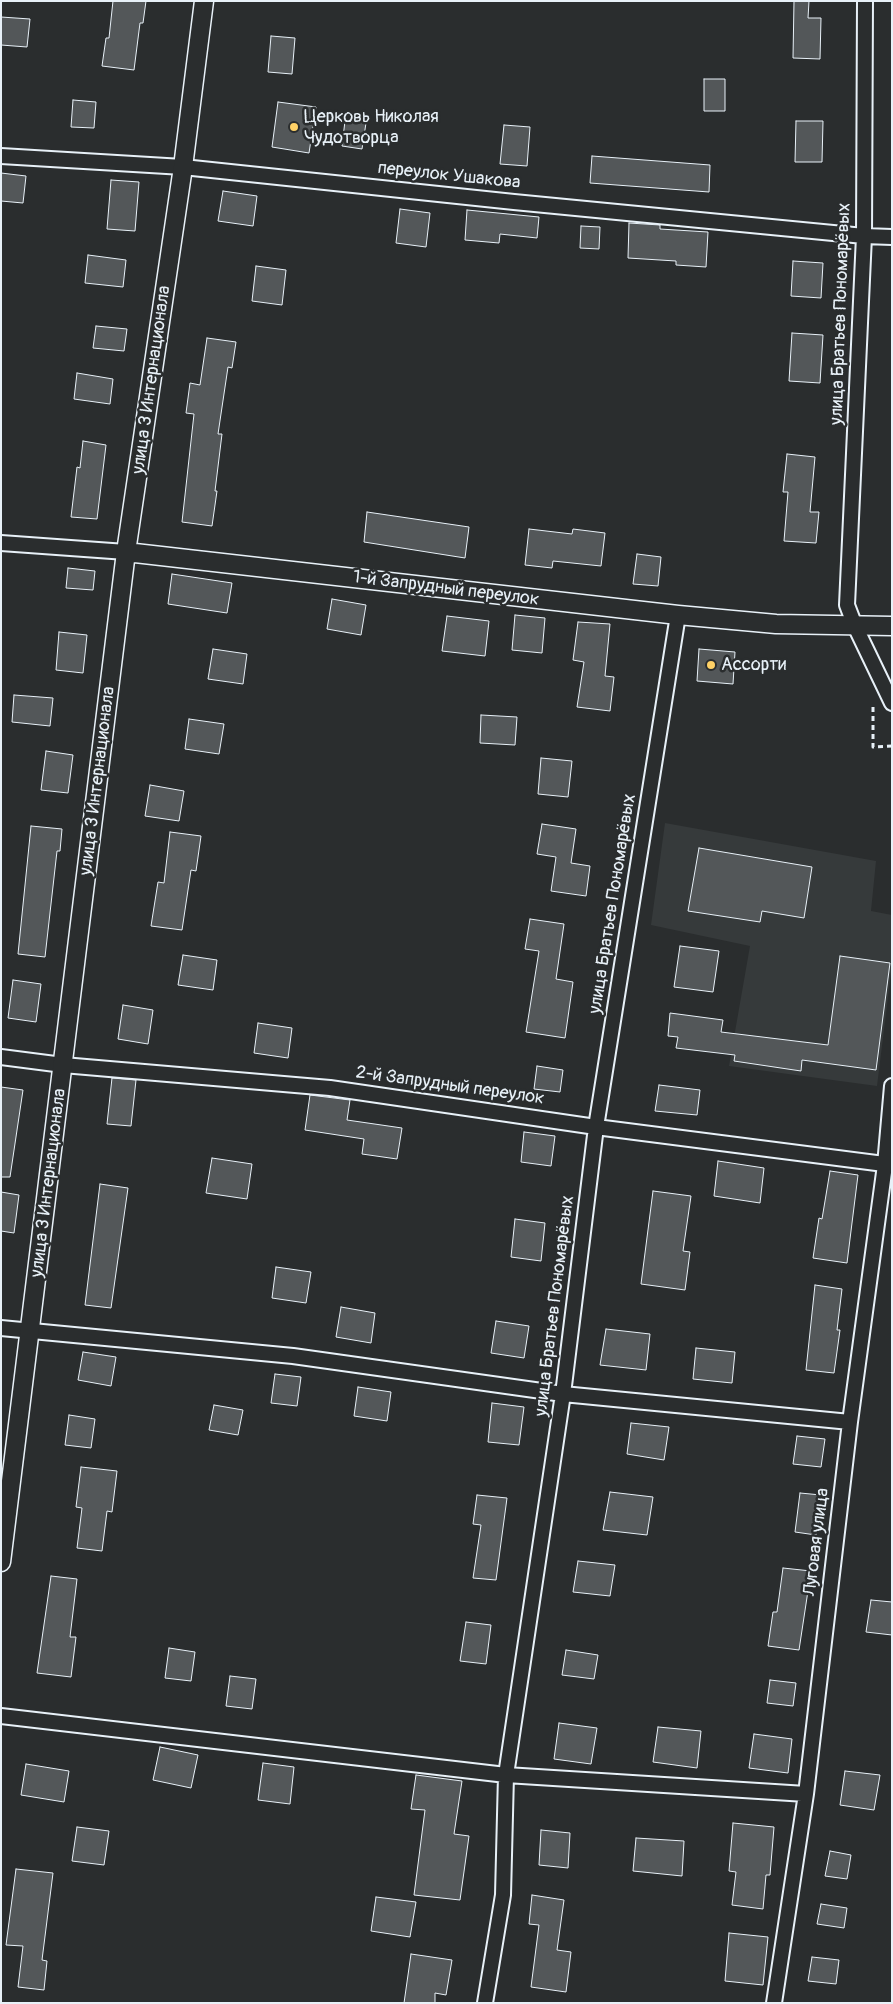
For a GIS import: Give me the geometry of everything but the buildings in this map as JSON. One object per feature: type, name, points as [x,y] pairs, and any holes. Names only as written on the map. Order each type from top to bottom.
[{"type":"street","name":"улица 3 Интернационала","points":[[1,1562],[126,552],[183,168],[204,1]]},
{"type":"street","name":"улица Братьев Пономарёвых","points":[[855,626],[847,605],[864,236],[865,1]]},
{"type":"street","name":"переулок Ушакова","points":[[1,156],[183,168],[864,236],[892,237]]},
{"type":"street","name":"1-й Запрудный переулок","points":[[1,543],[126,552],[678,615],[776,624],[892,626]]},
{"type":"street","name":"улица Братьев Пономарёвых","points":[[485,2003],[503,1895],[506,1775],[563,1394],[596,1127],[678,615]]},
{"type":"street","points":[[855,626],[892,703]]},
{"type":"street","name":"2-й Запрудный переулок","points":[[1,1057],[63,1065],[330,1088],[596,1127],[888,1165]]},
{"type":"street","name":"Луговая улица","points":[[774,2003],[806,1794],[850,1422],[888,1165],[892,1086]]},
{"type":"street","points":[[1,1328],[293,1356],[563,1394],[850,1422]]},
{"type":"street","points":[[1,1716],[506,1775],[806,1794]]},
{"type":"path","points":[[873,707],[873,747],[892,746]]},
{"type":"shaded area","points":[[665,823],[876,861],[871,911],[892,915],[892,965],[877,1086],[729,1066],[750,946],[651,925]]},
{"type":"place","name":"Церковь Николая Чудотворца","points":[[294,127]]},
{"type":"place","name":"Ассорти","points":[[711,665]]}]
